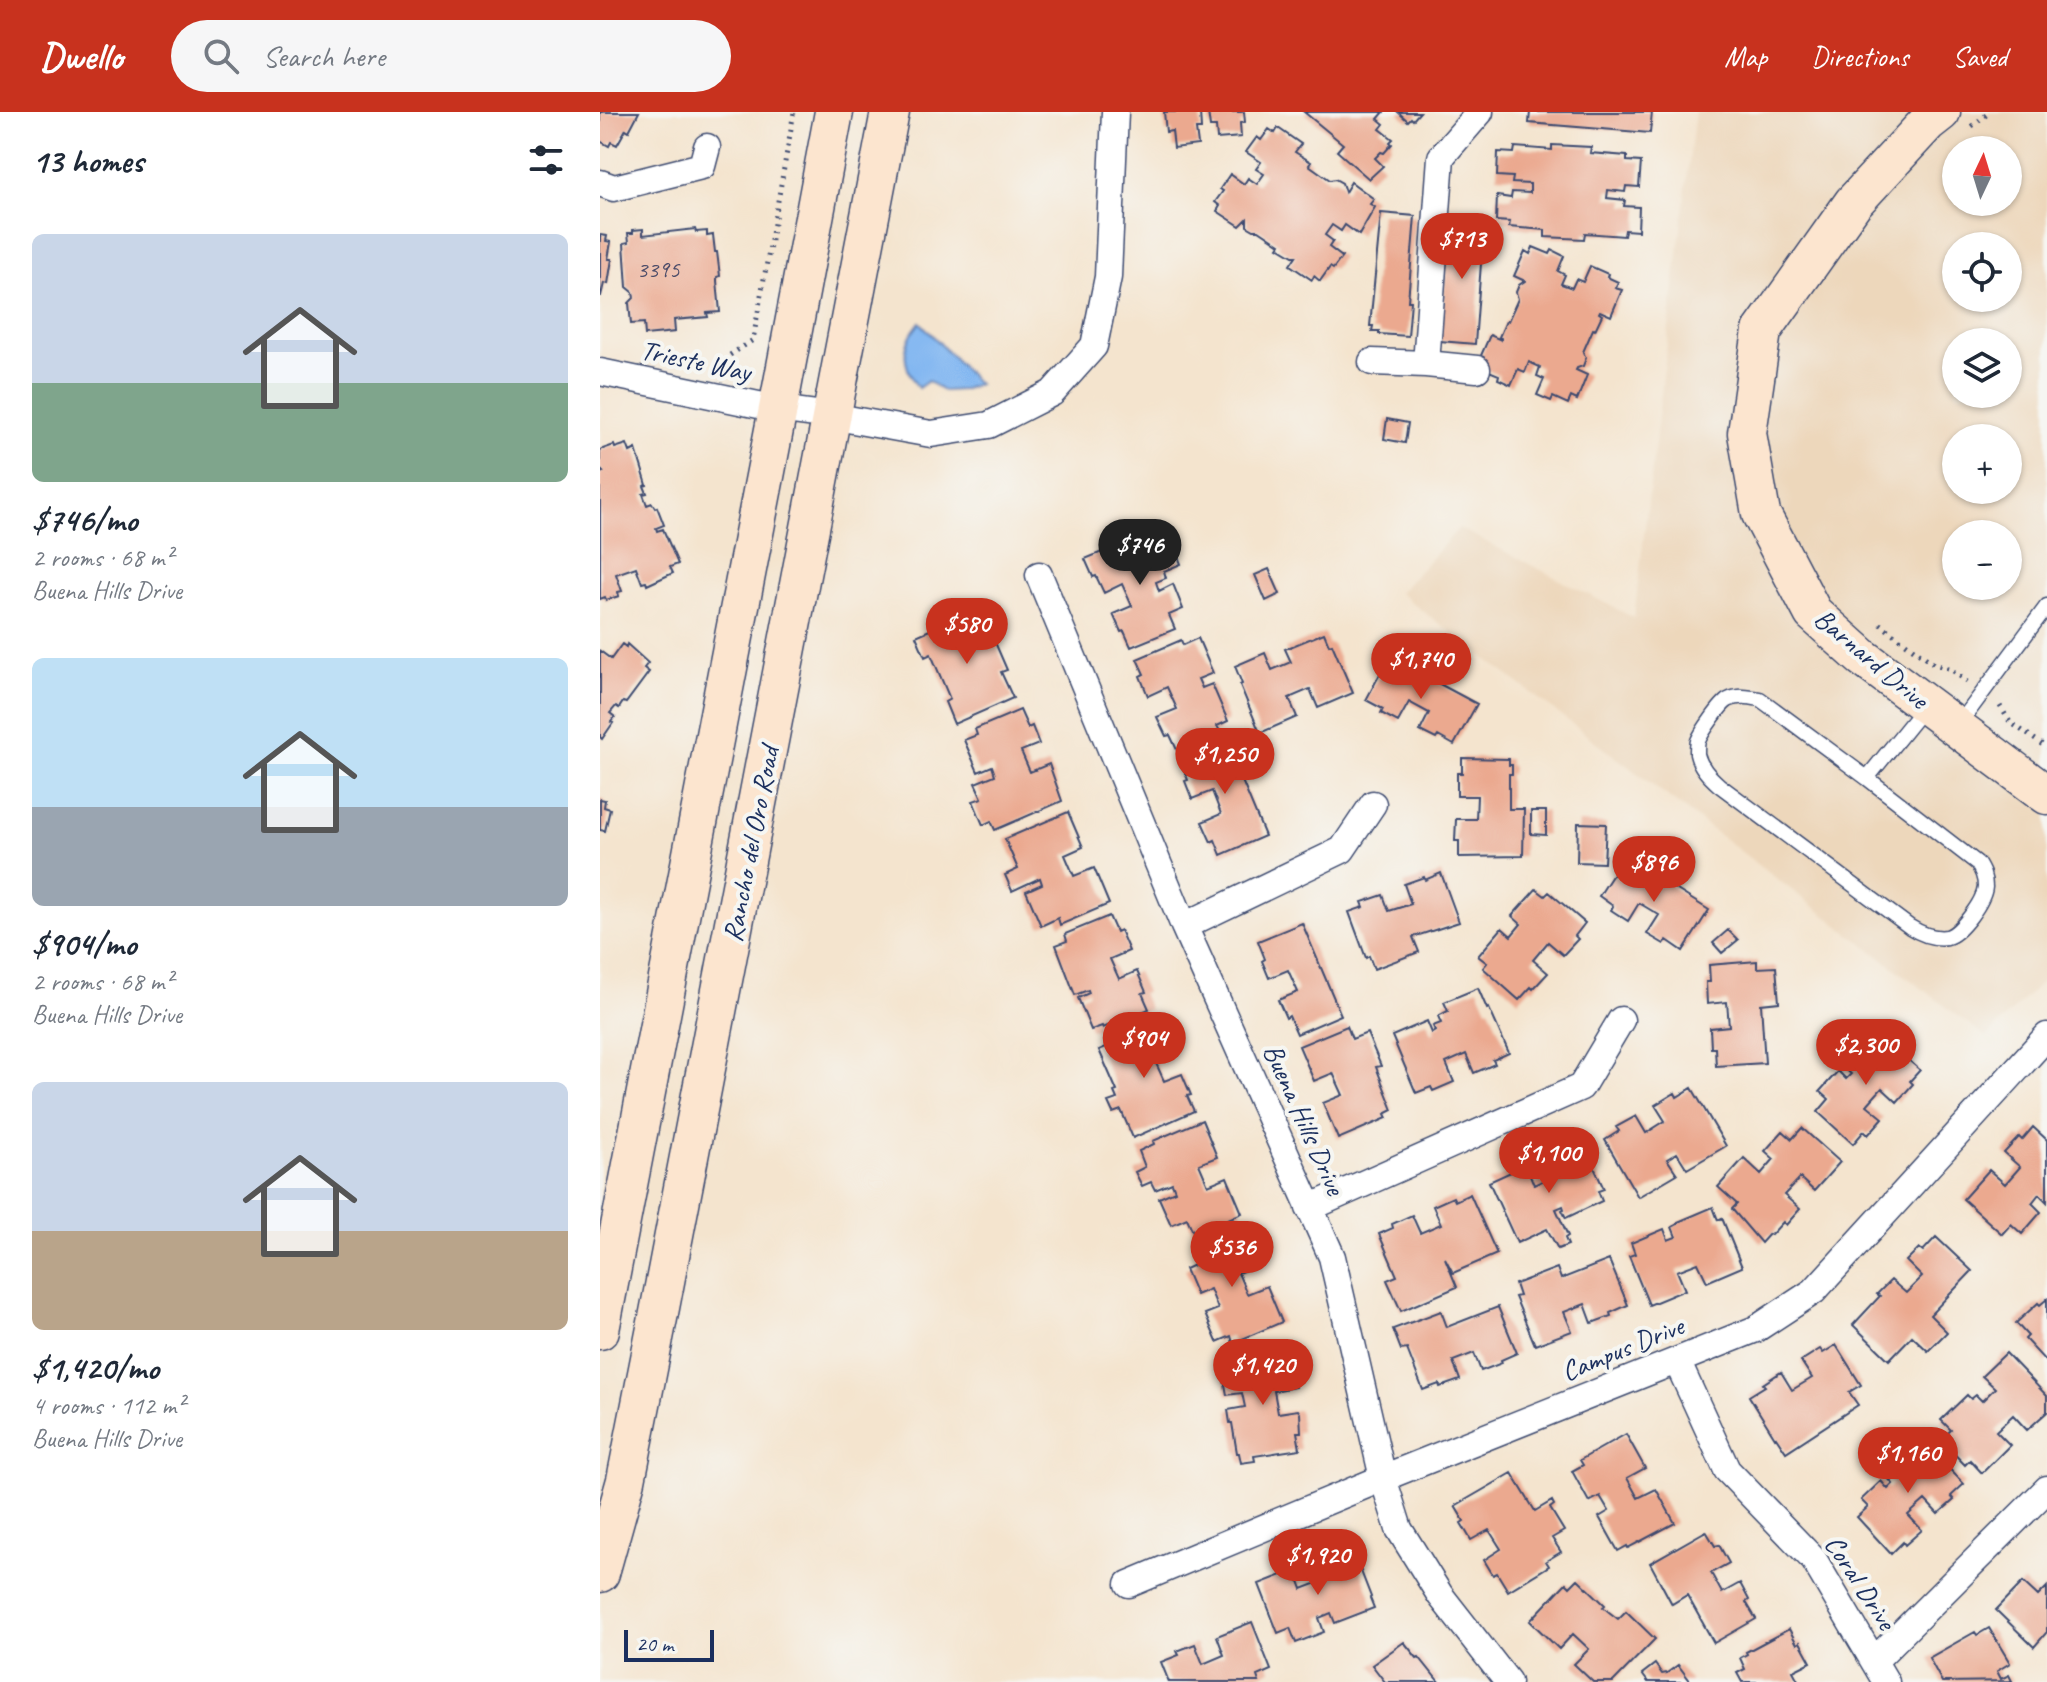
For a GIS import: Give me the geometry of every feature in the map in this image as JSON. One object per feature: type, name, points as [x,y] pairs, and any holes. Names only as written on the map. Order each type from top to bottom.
[{"type":"main road","name":"Rancho del Oro Road","points":[[600,1330],[834,112]]},
{"type":"main road","name":"Rancho del Oro Road","points":[[600,1573],[629,1466],[890,112]]},
{"type":"main road","name":"Barnard Drive","points":[[1952,122],[1927,123],[1853,203],[1762,331],[1747,433],[1761,514],[1813,613],[1862,657],[2047,795]]},
{"type":"street","name":"Trieste Way","points":[[600,372],[778,409],[931,434],[989,425],[1052,393],[1094,346],[1108,277],[1115,112]]},
{"type":"street","points":[[1426,364],[1441,157],[1480,112]]},
{"type":"street","points":[[600,183],[614,188],[702,166],[707,147]]},
{"type":"street","points":[[1372,362],[1477,369]]},
{"type":"street","name":"Buena Hills Drive","points":[[1039,575],[1184,926],[1332,1257],[1383,1478],[1399,1529],[1440,1595],[1508,1682]]},
{"type":"street","points":[[1184,926],[1342,850],[1373,804]]},
{"type":"street","points":[[1309,1208],[1581,1087],[1621,1020]]},
{"type":"street","name":"Campus Drive","points":[[1129,1584],[1383,1478],[1756,1329],[1814,1291],[2047,1036]]},
{"type":"street","name":"Coral Drive","points":[[1677,1361],[1727,1470],[1814,1560],[1880,1672]]},
{"type":"street","points":[[1880,1672],[2047,1489]]},
{"type":"lane","points":[[1957,727],[2047,606]]},
{"type":"lane","points":[[1744,696],[1760,699],[1867,778],[1977,863],[1983,873],[1985,890],[1982,900],[1957,933],[1948,937],[1921,934],[1897,918],[1719,785],[1705,772],[1699,760],[1698,741],[1723,704],[1730,699],[1744,696]]},
{"type":"lane","points":[[1867,778],[1926,705]]},
{"type":"path","points":[[730,355],[753,340],[794,112]]},
{"type":"path","points":[[1952,122],[1990,112]]},
{"type":"path","points":[[1873,619],[1934,664],[1951,669],[1982,694],[1999,703],[2010,722],[2047,748]]},
{"type":"shaded area","points":[[1695,112],[2047,112],[2047,977],[1986,1037],[1399,593],[1459,528],[1634,618]]},
{"type":"water","points":[[920,322],[978,384],[961,390],[943,391],[928,381],[918,388],[908,371],[906,355],[909,339]]},
{"type":"building","points":[[600,112],[639,112],[617,145],[611,142],[609,146],[600,141]]},
{"type":"building","points":[[1164,112],[1200,112],[1201,129],[1196,129],[1198,145],[1174,148],[1172,131],[1166,132]]},
{"type":"building","points":[[1208,112],[1244,112],[1245,122],[1240,123],[1241,137],[1217,139],[1216,127],[1210,127]]},
{"type":"building","points":[[1304,112],[1384,112],[1378,119],[1384,124],[1380,129],[1393,139],[1384,153],[1375,158],[1383,166],[1369,179],[1337,151],[1343,144]]},
{"type":"building","points":[[1398,112],[1420,112],[1408,121]]},
{"type":"building","points":[[1530,112],[1652,112],[1650,133],[1529,123]]},
{"type":"building","points":[[1278,128],[1301,144],[1295,152],[1330,180],[1342,183],[1345,192],[1351,182],[1374,199],[1370,204],[1375,207],[1359,235],[1345,225],[1341,231],[1332,225],[1325,235],[1333,241],[1329,247],[1342,257],[1320,281],[1314,276],[1312,280],[1290,265],[1296,256],[1278,247],[1280,244],[1259,230],[1247,226],[1247,219],[1240,226],[1217,211],[1220,206],[1215,202],[1230,174],[1244,184],[1248,178],[1257,184],[1264,174],[1256,169],[1261,162],[1246,152],[1257,137],[1261,140],[1269,129],[1275,133]]},
{"type":"building","points":[[1552,145],[1591,147],[1590,153],[1627,156],[1627,161],[1641,162],[1639,187],[1626,186],[1625,192],[1608,190],[1607,198],[1625,200],[1624,206],[1639,207],[1638,231],[1625,230],[1624,236],[1585,233],[1584,239],[1545,237],[1545,230],[1509,227],[1510,222],[1496,221],[1497,196],[1511,198],[1512,192],[1530,193],[1530,184],[1512,183],[1513,177],[1497,176],[1498,152],[1514,153],[1515,147],[1552,150]]},
{"type":"building","points":[[1381,213],[1415,216],[1408,336],[1379,334],[1379,331],[1372,331],[1373,326],[1370,326]]},
{"type":"building","points":[[1447,220],[1484,223],[1475,344],[1440,341]]},
{"type":"building","points":[[643,229],[643,235],[695,229],[696,232],[707,231],[707,236],[713,235],[720,276],[717,281],[720,312],[707,313],[708,317],[674,320],[675,332],[645,335],[644,323],[631,324],[629,303],[634,298],[627,287],[624,243],[629,242],[628,233]]},
{"type":"building","points":[[600,235],[607,236],[606,241],[611,242],[608,259],[612,259],[608,284],[604,283],[601,296],[600,296]]},
{"type":"building","points":[[1533,247],[1550,254],[1552,250],[1564,256],[1558,271],[1565,275],[1561,284],[1572,288],[1576,279],[1583,282],[1590,266],[1608,274],[1607,277],[1618,282],[1615,288],[1622,290],[1611,316],[1599,313],[1602,315],[1583,352],[1586,358],[1583,366],[1576,370],[1587,375],[1577,400],[1571,397],[1568,404],[1553,397],[1551,401],[1537,395],[1544,379],[1537,376],[1540,367],[1529,362],[1525,372],[1518,369],[1511,385],[1498,379],[1499,375],[1484,369],[1479,360],[1490,335],[1501,340],[1499,337],[1518,299],[1516,292],[1525,281],[1514,276],[1525,251],[1530,254]]},
{"type":"building","points":[[1387,419],[1408,423],[1405,443],[1384,439]]},
{"type":"building","points":[[627,444],[630,452],[636,449],[647,485],[644,486],[647,493],[643,494],[647,505],[652,503],[657,507],[664,525],[656,528],[657,531],[663,529],[678,564],[670,567],[673,573],[647,585],[646,582],[642,583],[636,567],[616,574],[622,591],[618,592],[619,596],[606,600],[605,597],[600,599],[600,473],[603,472],[600,469],[600,450]]},
{"type":"building","points":[[1136,538],[1141,552],[1171,539],[1181,564],[1164,571],[1166,578],[1156,582],[1159,591],[1173,584],[1183,609],[1169,615],[1175,629],[1131,647],[1113,614],[1132,606],[1122,584],[1104,593],[1085,559]]},
{"type":"building","points":[[1269,569],[1280,594],[1266,601],[1255,575]]},
{"type":"building","points":[[975,610],[986,635],[991,633],[1007,670],[1001,672],[1013,698],[954,724],[945,702],[950,699],[931,654],[925,657],[916,636]]},
{"type":"building","points":[[1324,633],[1329,645],[1332,644],[1353,693],[1318,708],[1310,689],[1289,698],[1297,717],[1260,733],[1235,666],[1265,653],[1272,670],[1291,662],[1285,649]]},
{"type":"building","points":[[1198,638],[1213,673],[1198,679],[1202,688],[1212,684],[1228,721],[1217,726],[1220,731],[1177,750],[1157,717],[1177,709],[1167,687],[1148,696],[1140,676],[1144,674],[1137,659],[1181,640],[1183,645]]},
{"type":"building","points":[[622,644],[626,647],[627,644],[648,663],[644,668],[649,672],[626,703],[623,702],[619,708],[616,706],[610,713],[615,717],[602,739],[600,651],[611,659]]},
{"type":"building","points":[[1389,657],[1477,704],[1454,745],[1420,731],[1429,713],[1409,702],[1398,722],[1366,700]]},
{"type":"building","points":[[1020,710],[1028,728],[1032,726],[1039,744],[1021,751],[1030,772],[1049,764],[1062,801],[995,830],[991,821],[983,825],[973,801],[982,798],[975,783],[995,775],[992,766],[978,772],[964,740],[977,735],[975,729]]},
{"type":"building","points":[[1239,742],[1250,771],[1240,776],[1265,836],[1221,855],[1202,822],[1221,814],[1212,791],[1192,799],[1181,763]]},
{"type":"building","points":[[1462,758],[1509,759],[1512,774],[1509,774],[1509,809],[1524,809],[1523,856],[1459,857],[1459,841],[1455,841],[1456,819],[1476,819],[1477,796],[1457,796],[1457,773],[1462,773]]},
{"type":"building","points":[[600,799],[605,800],[604,807],[610,809],[605,831],[600,830]]},
{"type":"building","points":[[1531,811],[1546,811],[1546,835],[1531,834]]},
{"type":"building","points":[[1068,812],[1083,847],[1065,855],[1074,876],[1094,868],[1109,904],[1060,925],[1058,918],[1041,926],[1026,891],[1042,884],[1040,878],[1012,891],[1005,875],[1018,869],[1005,839]]},
{"type":"building","points":[[1578,823],[1606,824],[1604,863],[1577,862]]},
{"type":"building","points":[[1624,857],[1709,910],[1683,951],[1667,940],[1664,944],[1647,934],[1659,915],[1639,903],[1628,921],[1611,910],[1613,906],[1599,896]]},
{"type":"building","points":[[1441,873],[1459,922],[1413,937],[1419,952],[1374,969],[1369,956],[1366,958],[1349,912],[1364,907],[1362,902],[1383,895],[1389,911],[1411,904],[1404,884]]},
{"type":"building","points":[[1536,889],[1545,896],[1549,892],[1585,923],[1575,936],[1578,939],[1563,955],[1548,942],[1533,960],[1548,973],[1519,1000],[1483,968],[1487,963],[1478,956],[1502,928],[1511,936],[1521,924],[1512,916]]},
{"type":"building","points":[[1109,916],[1116,932],[1120,930],[1129,951],[1110,959],[1119,979],[1137,971],[1149,1009],[1091,1030],[1078,998],[1089,993],[1088,990],[1075,995],[1056,945],[1067,941],[1065,934]]},
{"type":"building","points":[[1302,923],[1341,1015],[1297,1034],[1278,1000],[1298,992],[1288,970],[1269,978],[1258,941]]},
{"type":"building","points":[[1728,930],[1738,940],[1722,953],[1713,943]]},
{"type":"building","points":[[1757,961],[1757,968],[1776,967],[1779,1002],[1761,1004],[1765,1063],[1716,1066],[1710,1028],[1729,1026],[1727,1002],[1707,1004],[1709,965]]},
{"type":"building","points":[[1478,988],[1509,1053],[1493,1060],[1495,1064],[1474,1073],[1466,1054],[1446,1063],[1454,1082],[1433,1091],[1431,1087],[1416,1093],[1392,1036],[1427,1021],[1432,1033],[1435,1031],[1433,1026],[1441,1023],[1438,1016],[1448,1011],[1444,1002]]},
{"type":"building","points":[[1153,1019],[1160,1034],[1164,1032],[1173,1054],[1155,1061],[1164,1081],[1182,1074],[1194,1111],[1133,1138],[1121,1110],[1113,1113],[1108,1102],[1117,1099],[1114,1092],[1117,1091],[1099,1050],[1111,1045],[1109,1037]]},
{"type":"building","points":[[1347,1026],[1352,1039],[1367,1033],[1381,1066],[1376,1067],[1393,1110],[1385,1114],[1387,1118],[1338,1139],[1323,1103],[1343,1095],[1333,1073],[1314,1081],[1299,1046]]},
{"type":"building","points":[[1875,1031],[1920,1070],[1910,1081],[1913,1084],[1897,1102],[1882,1088],[1867,1105],[1883,1118],[1868,1135],[1864,1131],[1853,1144],[1818,1112],[1829,1099],[1820,1091],[1838,1071],[1846,1079],[1851,1074],[1842,1066]]},
{"type":"building","points":[[1692,1088],[1726,1146],[1687,1169],[1677,1153],[1667,1159],[1677,1174],[1638,1197],[1605,1140],[1619,1131],[1616,1127],[1636,1116],[1646,1133],[1665,1121],[1655,1105],[1675,1093],[1677,1097]]},
{"type":"building","points":[[1202,1120],[1217,1157],[1199,1164],[1208,1185],[1227,1177],[1242,1213],[1194,1234],[1187,1218],[1171,1225],[1159,1198],[1175,1191],[1172,1183],[1155,1190],[1151,1182],[1142,1186],[1135,1172],[1145,1167],[1139,1151],[1154,1144],[1153,1141]]},
{"type":"building","points":[[2033,1127],[2047,1140],[2047,1202],[2039,1194],[2032,1203],[2041,1212],[2022,1234],[2011,1224],[2002,1234],[1963,1199],[1989,1170],[2005,1184],[2020,1167],[2004,1153]]},
{"type":"building","points":[[1802,1128],[1840,1162],[1814,1191],[1800,1178],[1784,1195],[1800,1209],[1786,1225],[1783,1222],[1761,1243],[1732,1209],[1737,1204],[1718,1187],[1744,1158],[1761,1174],[1774,1159],[1765,1151],[1783,1131],[1792,1139]]},
{"type":"building","points":[[1582,1141],[1604,1189],[1598,1191],[1602,1201],[1566,1218],[1563,1206],[1556,1209],[1568,1236],[1565,1238],[1568,1245],[1558,1249],[1547,1229],[1517,1243],[1489,1182],[1526,1165],[1534,1185],[1555,1175],[1547,1157]]},
{"type":"building","points":[[1470,1194],[1497,1254],[1453,1273],[1445,1258],[1457,1287],[1401,1311],[1387,1280],[1397,1276],[1379,1234],[1412,1215],[1420,1233],[1441,1224],[1433,1206]]},
{"type":"building","points":[[1713,1207],[1718,1220],[1722,1218],[1742,1267],[1707,1282],[1698,1263],[1677,1271],[1685,1290],[1649,1305],[1629,1256],[1635,1254],[1631,1243],[1664,1229],[1668,1240],[1676,1237],[1672,1227],[1678,1222]]},
{"type":"building","points":[[1242,1229],[1257,1265],[1238,1273],[1247,1294],[1267,1286],[1282,1322],[1233,1343],[1231,1336],[1217,1342],[1205,1314],[1218,1309],[1210,1289],[1196,1295],[1185,1269],[1198,1263],[1193,1250]]},
{"type":"building","points":[[1936,1237],[1972,1271],[1930,1315],[1947,1332],[1928,1351],[1912,1336],[1889,1360],[1853,1325],[1891,1280],[1906,1293],[1922,1277],[1906,1261],[1919,1248],[1923,1251]]},
{"type":"building","points":[[1609,1260],[1628,1305],[1592,1323],[1585,1304],[1564,1312],[1572,1331],[1535,1345],[1515,1297],[1519,1296],[1515,1284],[1557,1268],[1561,1279]]},
{"type":"building","points":[[2047,1299],[2047,1363],[2025,1339],[2028,1336],[2016,1323]]},
{"type":"building","points":[[1498,1307],[1517,1353],[1481,1371],[1474,1353],[1453,1361],[1460,1380],[1423,1390],[1407,1349],[1401,1350],[1393,1329],[1441,1311],[1447,1327]]},
{"type":"building","points":[[1836,1345],[1861,1385],[1849,1392],[1858,1405],[1786,1452],[1749,1396],[1781,1372],[1792,1390],[1812,1378],[1801,1361],[1820,1349],[1823,1353]]},
{"type":"building","points":[[1285,1349],[1295,1387],[1274,1391],[1278,1413],[1298,1410],[1300,1413],[1301,1432],[1297,1432],[1300,1449],[1254,1456],[1255,1461],[1241,1463],[1228,1410],[1245,1407],[1242,1393],[1227,1395],[1224,1379],[1240,1377],[1237,1357]]},
{"type":"building","points":[[2006,1353],[2047,1396],[2047,1412],[2027,1430],[2013,1415],[1996,1431],[2010,1445],[1982,1473],[1970,1460],[1965,1465],[1943,1442],[1951,1430],[1941,1420],[1967,1395],[1971,1399],[1976,1395],[1982,1401],[1995,1388],[1982,1376]]},
{"type":"building","points":[[1626,1434],[1645,1468],[1627,1478],[1638,1498],[1656,1489],[1675,1523],[1618,1551],[1599,1517],[1609,1511],[1600,1496],[1589,1502],[1572,1471],[1583,1465],[1580,1460]]},
{"type":"building","points":[[1917,1438],[1964,1484],[1951,1496],[1954,1500],[1938,1514],[1925,1500],[1908,1515],[1922,1530],[1891,1554],[1857,1517],[1868,1507],[1861,1500],[1881,1481],[1888,1489],[1893,1484],[1884,1470]]},
{"type":"building","points":[[1512,1473],[1535,1511],[1552,1501],[1554,1505],[1550,1508],[1564,1531],[1552,1538],[1561,1552],[1546,1561],[1549,1566],[1508,1591],[1484,1560],[1501,1549],[1489,1530],[1471,1540],[1455,1506]]},
{"type":"building","points":[[1706,1531],[1729,1563],[1711,1573],[1722,1593],[1740,1583],[1756,1619],[1714,1643],[1687,1595],[1672,1604],[1650,1563]]},
{"type":"building","points":[[1352,1548],[1374,1608],[1335,1623],[1331,1613],[1319,1618],[1324,1632],[1296,1643],[1290,1628],[1278,1633],[1259,1584],[1295,1570],[1302,1589],[1323,1581],[1316,1562]]},
{"type":"building","points":[[1578,1579],[1609,1612],[1618,1619],[1626,1611],[1655,1639],[1613,1682],[1593,1682],[1574,1664],[1589,1649],[1573,1634],[1559,1649],[1530,1621],[1566,1583],[1570,1587]]},
{"type":"building","points":[[2023,1582],[2038,1596],[2047,1587],[2047,1632],[2034,1647],[1996,1610]]},
{"type":"building","points":[[1252,1622],[1271,1670],[1257,1676],[1259,1682],[1169,1682],[1161,1662],[1195,1644],[1203,1664],[1224,1655],[1217,1636]]},
{"type":"building","points":[[1989,1628],[2010,1663],[1997,1671],[2001,1679],[2009,1675],[2012,1681],[1942,1682],[1929,1658],[1975,1632],[1977,1635]]},
{"type":"building","points":[[1789,1629],[1811,1662],[1793,1671],[1799,1682],[1742,1682],[1737,1673],[1745,1669],[1740,1658]]},
{"type":"building","points":[[1404,1642],[1439,1682],[1385,1682],[1372,1665]]},
{"type":"building","points":[[1655,1664],[1662,1674],[1678,1665],[1691,1682],[1648,1682],[1642,1674]]}]
